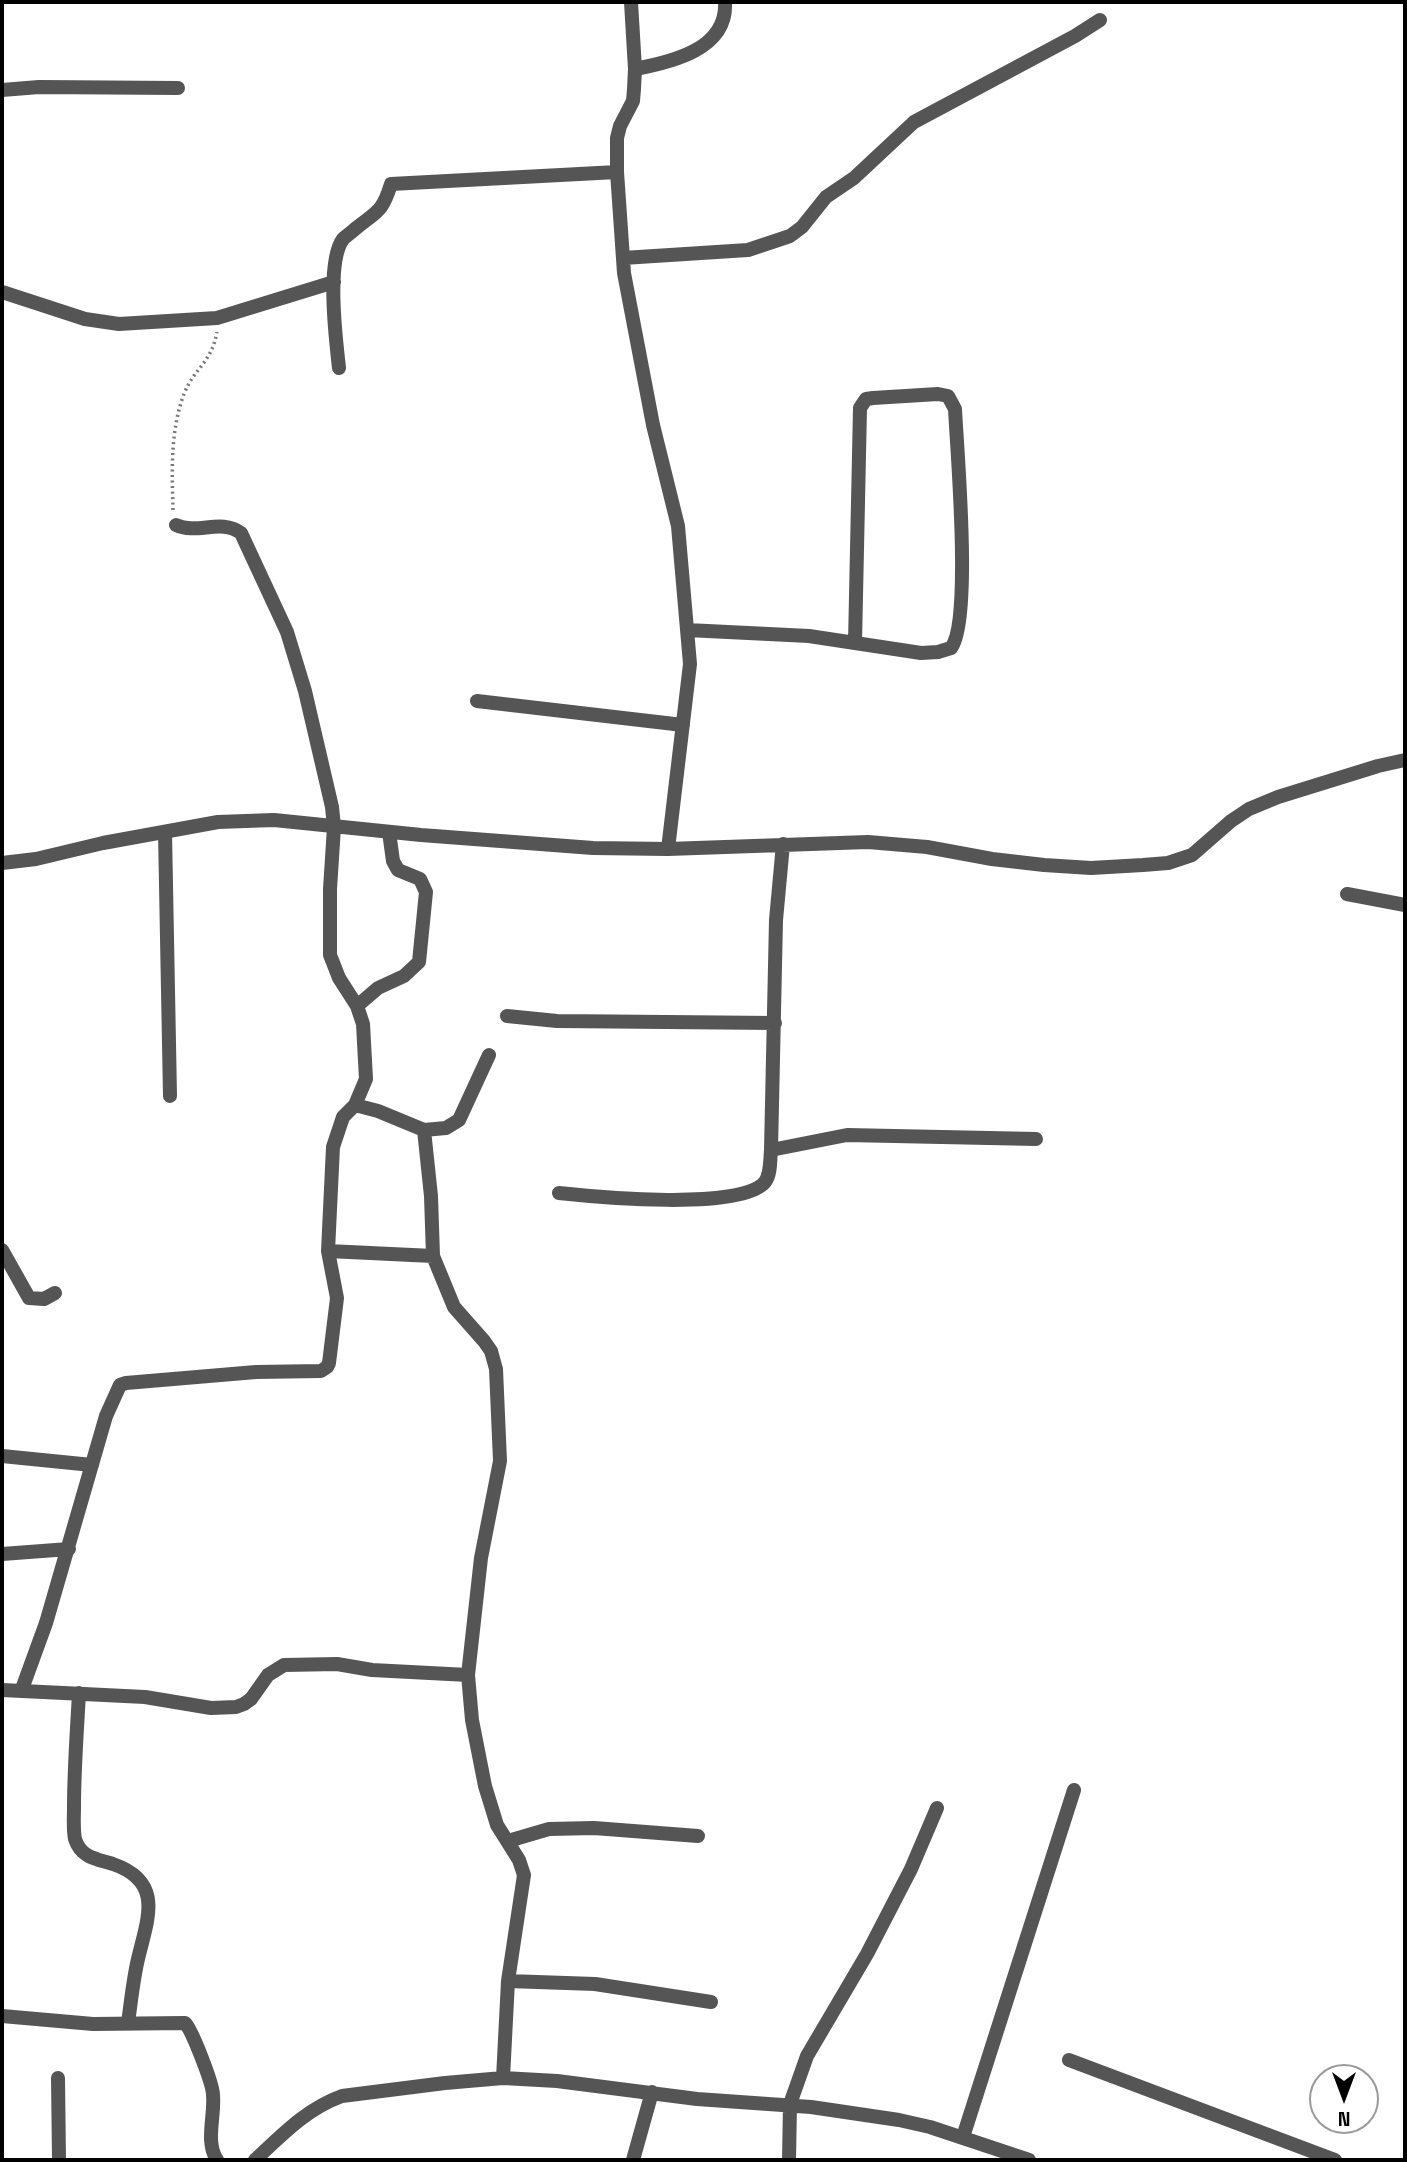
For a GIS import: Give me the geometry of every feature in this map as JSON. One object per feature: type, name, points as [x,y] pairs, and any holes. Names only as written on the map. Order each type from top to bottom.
[{"type":"street","points":[[631,2],[635,69],[633,101],[617,138],[623,258],[651,416],[678,526],[690,664],[668,849]]},
{"type":"street","points":[[635,69],[680,57],[708,43],[719,31],[725,16],[725,2]]},
{"type":"street","points":[[623,258],[748,250],[790,236],[802,227],[825,197],[861,172],[914,122],[1028,62],[1100,20]]},
{"type":"street","points":[[2,90],[39,87],[178,88]]},
{"type":"street","points":[[339,368],[333,311],[335,270],[342,240],[378,213],[391,184],[617,172]]},
{"type":"street","points":[[2,292],[62,313],[119,324],[217,318],[334,282]]},
{"type":"street","points":[[687,630],[809,636],[855,643],[921,653],[951,648],[958,636],[962,554],[955,409],[948,396],[938,394],[873,398],[866,399],[860,408],[855,643]]},
{"type":"street","points":[[22,1689],[46,1623],[92,1465],[120,1385],[126,1382],[324,1370],[329,1363],[337,1298],[328,1251],[333,1147],[343,1117],[355,1105],[366,1079],[363,1024],[357,1006],[330,955],[334,827],[332,807],[287,632],[241,533],[226,526],[187,528],[176,525]]},
{"type":"street","points":[[477,701],[682,725]]},
{"type":"street","points":[[2,863],[36,859],[165,832],[236,821],[274,820],[593,848],[668,849],[884,842],[992,859],[1091,868],[1168,863],[1192,855],[1249,809],[1278,797],[1405,760]]},
{"type":"street","points":[[165,832],[170,1096]]},
{"type":"street","points":[[357,1006],[378,988],[404,976],[419,962],[426,892],[421,879],[397,870],[389,832]]},
{"type":"street","points":[[559,1193],[630,1200],[692,1200],[730,1195],[751,1190],[764,1183],[768,1176],[771,1150],[776,920],[783,844]]},
{"type":"street","points":[[1347,894],[1405,905]]},
{"type":"street","points":[[507,1016],[557,1021],[775,1023]]},
{"type":"street","points":[[355,1105],[379,1111],[424,1130],[446,1128],[458,1120],[489,1055]]},
{"type":"street","points":[[424,1130],[431,1196],[433,1256],[454,1307],[484,1341],[491,1352],[496,1369],[500,1461],[481,1558],[468,1675],[472,1720],[485,1786],[497,1825],[519,1860],[524,1875],[508,1982],[503,2078]]},
{"type":"street","points":[[771,1150],[847,1135],[1036,1139]]},
{"type":"street","points":[[2,1250],[29,1298],[44,1299],[55,1293]]},
{"type":"street","points":[[328,1251],[433,1256]]},
{"type":"street","points":[[2,1456],[92,1465]]},
{"type":"street","points":[[2,1554],[69,1549]]},
{"type":"street","points":[[2,1689],[145,1697],[211,1709],[244,1704],[251,1699],[268,1675],[284,1665],[337,1664],[372,1670],[468,1675]]},
{"type":"street","points":[[79,1693],[74,1778],[75,1839],[81,1850],[91,1859],[126,1869],[138,1878],[149,1903],[147,1929],[138,1959],[128,2023]]},
{"type":"street","points":[[963,2137],[1074,1790]]},
{"type":"street","points":[[789,2160],[790,2104],[813,2043],[873,1942],[911,1869],[937,1808]]},
{"type":"street","points":[[508,1841],[549,1829],[594,1828],[698,1836]]},
{"type":"street","points":[[508,1982],[595,1984],[711,2002]]},
{"type":"street","points":[[2,2016],[93,2024],[181,2022],[190,2028],[213,2090],[211,2144],[216,2160]]},
{"type":"street","points":[[1069,2060],[1335,2160]]},
{"type":"street","points":[[58,2078],[60,2160]]},
{"type":"street","points":[[255,2160],[294,2123],[327,2102],[342,2096],[503,2078],[557,2081],[697,2099],[790,2104],[899,2120],[963,2137],[1029,2160]]},
{"type":"street","points":[[633,2160],[652,2092]]},
{"type":"path","points":[[176,525],[173,520],[172,476],[177,421],[184,394],[195,373],[209,359],[217,318]]}]
